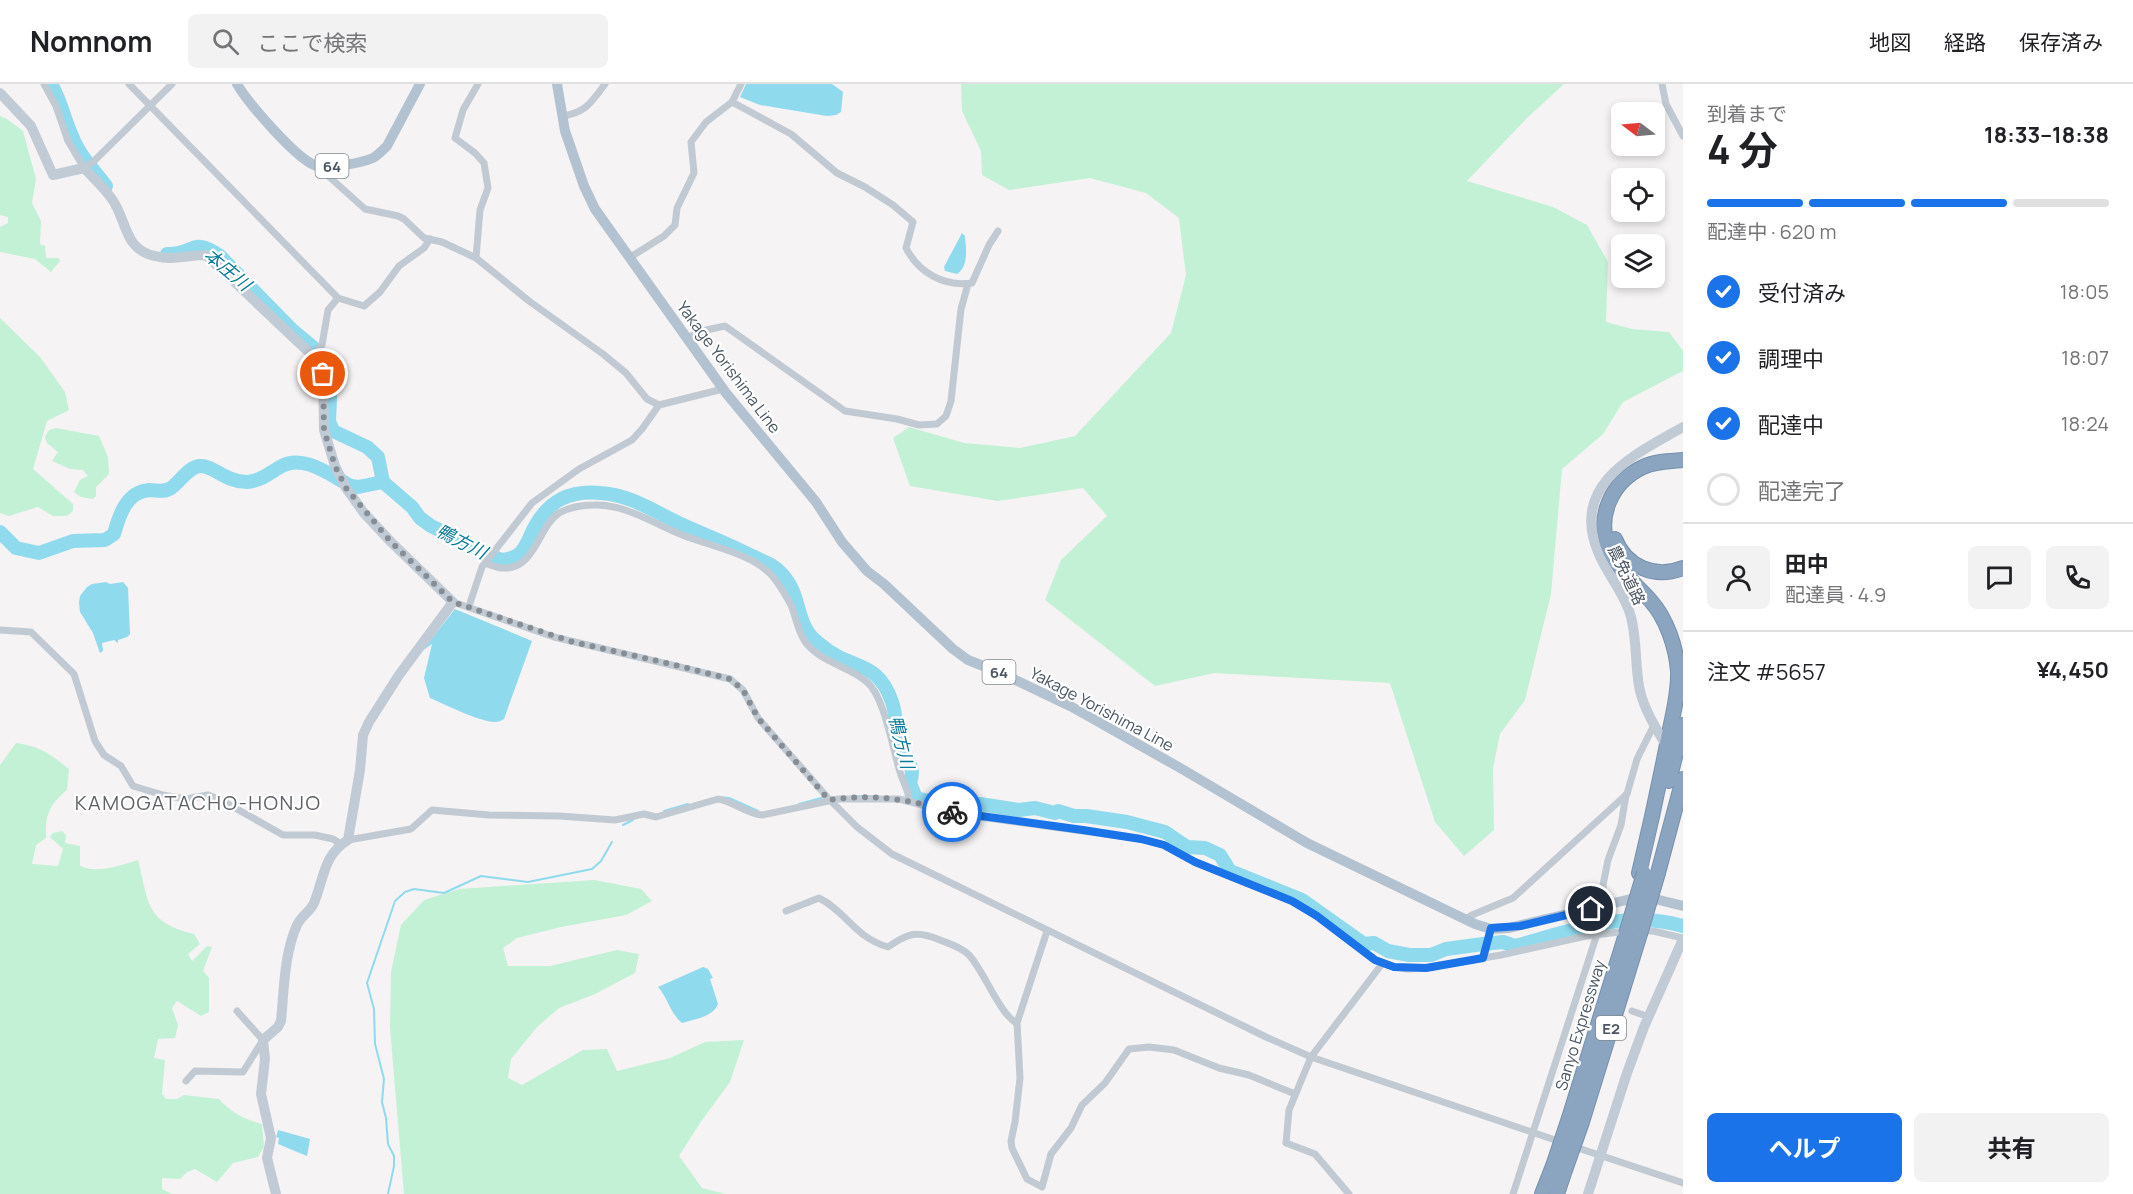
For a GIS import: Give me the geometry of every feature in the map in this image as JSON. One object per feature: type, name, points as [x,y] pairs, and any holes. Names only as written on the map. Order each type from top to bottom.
[{"type":"highway","points":[[1647,873],[1658,794],[1675,704],[1678,674],[1676,652],[1662,619],[1652,603],[1618,565],[1610,551],[1604,523],[1613,491],[1628,476],[1644,467],[1661,462],[1683,460]]},
{"type":"highway","points":[[1683,468],[1646,475],[1632,485],[1621,497],[1614,511],[1612,523],[1619,549],[1627,560],[1639,568],[1655,573],[1672,573],[1683,568]]},
{"type":"highway","name":"Sanyo Expressway","points":[[1575,1120],[1626,934],[1647,873],[1683,725]]},
{"type":"highway","name":"Sanyo Expressway","points":[[1557,1194],[1559,1168],[1640,934],[1647,873],[1666,843],[1683,779]]},
{"type":"highway","points":[[1666,843],[1683,809]]},
{"type":"highway","name":"Sanyo Expressway","points":[[1542,1194],[1559,1168]]},
{"type":"main road","name":"64","points":[[237,84],[246,98],[296,152],[310,163],[321,167],[362,161],[380,153],[387,146],[420,84]]},
{"type":"main road","name":"Yakage Yorishima Line","points":[[557,84],[566,131],[584,186],[595,209],[629,258],[723,389],[816,502],[842,542],[867,571],[968,660],[1001,673],[1086,715],[1182,768],[1306,843],[1489,934],[1635,898],[1655,899],[1683,906]]},
{"type":"main road","points":[[0,93],[31,126],[53,175],[89,166],[114,202],[124,222],[129,240],[140,250],[153,256],[168,258],[184,259],[206,255],[314,355],[323,374],[324,430],[339,476],[346,488],[391,542],[453,602],[399,675],[369,722],[363,735],[360,770],[344,842],[324,866],[313,905],[297,926],[287,965],[281,1021],[278,1027],[263,1040],[265,1059],[261,1094],[271,1138],[267,1158],[276,1194]]},
{"type":"main road","name":"農免道路","points":[[1663,740],[1654,726],[1639,688],[1630,612],[1599,554],[1591,523],[1598,493],[1606,479],[1617,468],[1683,428]]},
{"type":"main road","points":[[1588,1194],[1627,1073],[1683,939]]},
{"type":"street","points":[[44,84],[56,106],[69,141],[89,166],[172,84]]},
{"type":"street","points":[[129,84],[338,298],[364,306],[380,292],[399,266],[424,248],[430,239]]},
{"type":"street","points":[[476,258],[480,210],[488,188],[486,172],[484,163],[476,153],[455,138],[463,110],[478,84]]},
{"type":"street","points":[[563,116],[579,113],[596,97],[605,84]]},
{"type":"street","points":[[629,258],[664,236],[675,225],[677,208],[694,173],[691,142],[706,122],[732,102],[741,84]]},
{"type":"street","points":[[1662,84],[1665,104],[1683,136]]},
{"type":"street","points":[[732,102],[791,134],[837,173],[893,205],[913,222],[906,248],[913,263],[938,279],[956,285],[972,283],[998,231]]},
{"type":"street","points":[[321,167],[364,209],[398,216],[424,238],[442,242],[476,258],[529,301],[603,354],[626,373],[647,399],[659,405],[723,389]]},
{"type":"street","points":[[687,338],[706,330],[725,326],[845,411],[920,425],[937,424],[946,416],[951,401],[961,309],[968,284]]},
{"type":"street","points":[[314,355],[322,345],[328,310],[338,298]]},
{"type":"street","points":[[469,606],[482,567],[532,503],[579,470],[632,440],[659,405]]},
{"type":"street","points":[[487,561],[502,568],[519,564],[534,550],[549,523],[558,514],[574,507],[596,505],[617,508],[744,558],[773,577],[791,604],[805,642],[819,655],[861,677],[874,689],[882,706],[909,798]]},
{"type":"street","points":[[453,602],[563,639],[730,679],[743,690],[758,718],[827,797],[856,827],[892,854],[1311,1057],[1683,1184]]},
{"type":"street","points":[[0,630],[31,632],[70,669],[78,686],[95,741],[104,755],[121,766],[133,786],[186,799],[208,795],[283,835],[333,838],[344,842],[411,829],[432,810],[489,815],[615,820],[644,814],[656,816],[718,799],[750,813],[762,815],[827,797],[909,798],[958,814],[1083,830],[1164,845],[1195,862],[1292,901],[1317,916],[1382,964],[1407,969],[1426,968],[1483,956],[1501,955],[1597,934],[1653,930],[1683,939]]},
{"type":"street","points":[[1603,906],[1603,885],[1608,861],[1621,825],[1637,759],[1654,726]]},
{"type":"street","points":[[1464,920],[1513,898],[1627,794]]},
{"type":"street","points":[[786,910],[819,898],[873,942],[888,946],[906,935],[927,934],[955,946],[969,955],[1007,1016],[1017,1023]]},
{"type":"street","points":[[1047,931],[1017,1023],[1020,1078],[1012,1148],[1027,1179],[1042,1187],[1051,1154],[1071,1128],[1082,1105],[1105,1083],[1129,1049],[1149,1047],[1174,1050],[1219,1068],[1249,1075],[1296,1094]]},
{"type":"street","points":[[1483,956],[1489,934]]},
{"type":"street","points":[[1513,1194],[1597,934]]},
{"type":"street","points":[[1349,1194],[1315,1154],[1286,1143],[1289,1110],[1311,1057],[1382,964]]},
{"type":"street","points":[[1578,994],[1587,997]]},
{"type":"street","points":[[186,1082],[195,1071],[243,1072],[263,1040],[237,1011]]},
{"type":"street","points":[[1632,1011],[1649,1017]]},
{"type":"green space","points":[[961,84],[1564,84],[1527,118],[1467,181],[1553,207],[1587,225],[1608,262],[1606,322],[1632,329],[1669,332],[1683,351],[1683,371],[1623,402],[1603,434],[1562,469],[1551,594],[1525,700],[1500,734],[1493,768],[1494,830],[1464,856],[1435,822],[1390,683],[1214,673],[1155,686],[1045,600],[1061,560],[1107,516],[1083,488],[998,501],[910,486],[893,438],[909,427],[964,443],[1020,448],[1075,436],[1171,333],[1186,275],[1179,218],[1146,193],[1090,178],[1009,190],[982,175],[981,151],[962,111]]},
{"type":"green space","points":[[0,116],[23,131],[36,179],[32,203],[41,221],[40,244],[45,246],[46,258],[58,258],[60,261],[51,272],[35,259],[0,252],[0,227],[8,223],[8,217],[0,215]]},
{"type":"green space","points":[[0,318],[40,357],[65,392],[69,410],[47,421],[33,469],[73,504],[73,511],[67,516],[53,516],[38,507],[9,516],[0,513]]},
{"type":"green space","points":[[56,428],[99,436],[108,457],[109,474],[96,487],[96,496],[93,499],[81,497],[74,492],[80,480],[88,476],[83,470],[70,469],[52,461],[58,452],[47,443],[45,437],[49,430]]},
{"type":"green space","points":[[16,743],[44,751],[69,769],[67,790],[49,811],[46,838],[36,845],[32,864],[58,866],[63,849],[50,837],[53,833],[62,831],[66,835],[65,843],[80,846],[80,866],[102,869],[138,860],[152,909],[166,923],[194,934],[200,944],[188,954],[192,961],[207,946],[212,947],[203,971],[209,978],[209,1012],[201,1016],[177,1001],[172,1008],[178,1025],[175,1038],[158,1039],[154,1058],[165,1060],[162,1094],[166,1099],[177,1099],[184,1095],[219,1099],[239,1115],[262,1124],[264,1147],[258,1157],[233,1163],[217,1182],[195,1169],[187,1172],[180,1179],[162,1178],[162,1189],[172,1194],[0,1194],[0,765]]},
{"type":"green space","points":[[594,880],[641,889],[652,901],[626,915],[517,938],[503,948],[508,966],[550,966],[617,950],[639,954],[635,973],[595,994],[559,1008],[537,1027],[511,1059],[508,1078],[522,1085],[583,1050],[607,1049],[617,1071],[670,1058],[705,1042],[744,1040],[730,1082],[679,1156],[702,1188],[726,1194],[404,1194],[390,1028],[391,972],[401,925],[424,900],[459,889]]},
{"type":"water","points":[[746,84],[832,84],[843,92],[841,112],[827,116],[760,105],[740,97]]},
{"type":"water","points":[[962,233],[965,236],[966,246],[963,267],[957,274],[945,271],[944,267]]},
{"type":"water","points":[[106,582],[110,584],[123,582],[128,588],[130,634],[118,640],[118,643],[114,640],[102,643],[103,651],[100,653],[93,633],[80,612],[79,603],[80,596],[87,587]]},
{"type":"water","points":[[455,609],[532,641],[504,719],[501,721],[480,719],[430,698],[424,678],[432,644],[422,651]]},
{"type":"water","points":[[703,967],[708,969],[713,978],[710,979],[718,1004],[708,1015],[682,1023],[658,987]]},
{"type":"water","points":[[278,1130],[310,1139],[307,1156],[278,1144],[279,1138],[276,1137]]},
{"type":"waterway","name":"本庄川","points":[[51,84],[75,143],[106,186]]},
{"type":"waterway","name":"本庄川","points":[[167,254],[176,254],[198,247],[211,250],[220,256],[292,330],[315,349],[331,375],[329,421],[333,431],[367,447],[378,457],[383,482]]},
{"type":"waterway","points":[[0,532],[16,548],[39,553],[73,541],[105,540],[114,534],[121,513],[135,495],[149,490],[168,490],[184,475],[200,466],[210,468],[232,479],[247,482],[260,479],[289,463],[316,467],[351,486],[358,487],[383,482]]},
{"type":"waterway","name":"鴨方川","points":[[383,482],[431,526],[501,560],[512,558],[521,552],[546,510],[570,495],[590,492],[612,494],[633,501],[772,565],[792,589],[801,619],[812,638],[842,659],[871,671],[886,688],[894,707],[898,742],[911,766],[910,783],[916,798],[963,809],[980,804],[1019,810],[1035,808],[1055,813],[1058,811],[1074,816],[1127,822],[1165,832],[1187,847],[1205,848],[1220,855],[1230,871],[1302,900],[1364,944],[1374,943],[1388,951],[1409,955],[1431,955],[1446,949],[1503,942],[1515,946],[1577,929],[1619,921],[1662,921],[1683,926]]},
{"type":"waterway","points":[[852,796],[879,796]]},
{"type":"waterway","points":[[719,797],[729,798],[758,811]]},
{"type":"waterway","points":[[799,804],[825,797]]},
{"type":"waterway","points":[[664,811],[688,804]]},
{"type":"waterway","points":[[623,825],[633,820]]},
{"type":"waterway","points":[[388,1194],[394,1156],[388,1144],[382,1102],[384,1079],[375,1044],[374,1009],[367,983],[395,901],[405,892],[414,889],[444,893],[481,876],[528,882],[592,869],[601,861],[612,842]]},
{"type":"tunnel","points":[[1588,997],[1607,1003]]},
{"type":"way so far","points":[[323,374],[324,430],[335,466],[346,488],[364,513],[391,542],[453,602],[573,642],[730,679],[743,690],[758,718],[829,800],[855,797],[899,799],[952,812]]},
{"type":"district","name":"KAMOGATACHO-HONJO","points":[[198,802]]},
{"type":"route","points":[[952,812],[1141,839],[1164,845],[1195,862],[1292,901],[1317,916],[1375,960],[1382,964],[1407,969],[1483,958],[1491,928],[1520,926],[1591,909]]}]
